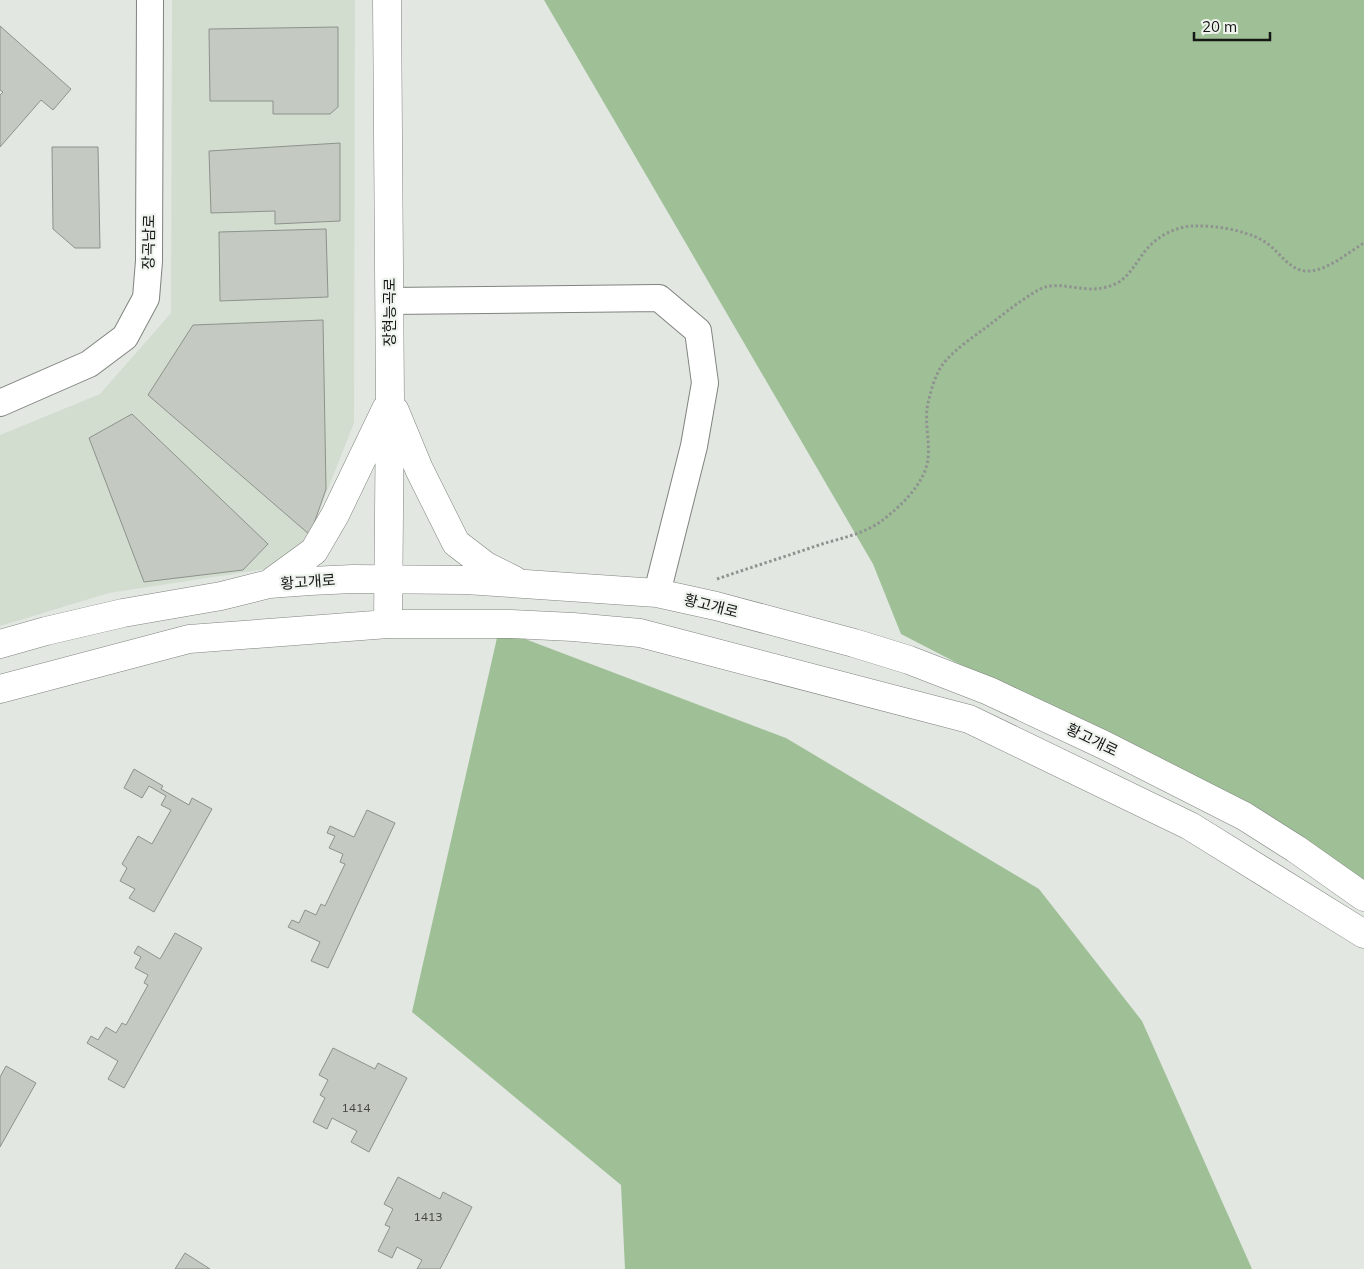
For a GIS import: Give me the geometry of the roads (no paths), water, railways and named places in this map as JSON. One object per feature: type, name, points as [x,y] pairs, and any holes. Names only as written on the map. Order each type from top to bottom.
[{"type":"main road","name":"장현능곡로","points":[[387,0],[390,401],[388,624]]},
{"type":"main road","points":[[390,401],[419,469],[456,543],[486,566],[522,584]]},
{"type":"main road","points":[[269,584],[314,551],[335,515],[390,401]]},
{"type":"main road","name":"황고개로","points":[[0,644],[123,613],[222,596],[269,584],[389,579],[466,580],[657,593],[716,606],[854,643],[909,660],[990,691],[1104,745],[1244,816],[1296,849],[1364,897]]},
{"type":"main road","points":[[0,689],[189,639],[388,624],[511,624],[640,633],[969,719],[1190,826],[1364,934]]},
{"type":"street","name":"장곡남로","points":[[0,403],[89,364],[125,337],[146,298],[149,261],[150,0]]},
{"type":"street","points":[[389,301],[659,298],[698,331],[705,384],[694,446],[657,593]]}]
